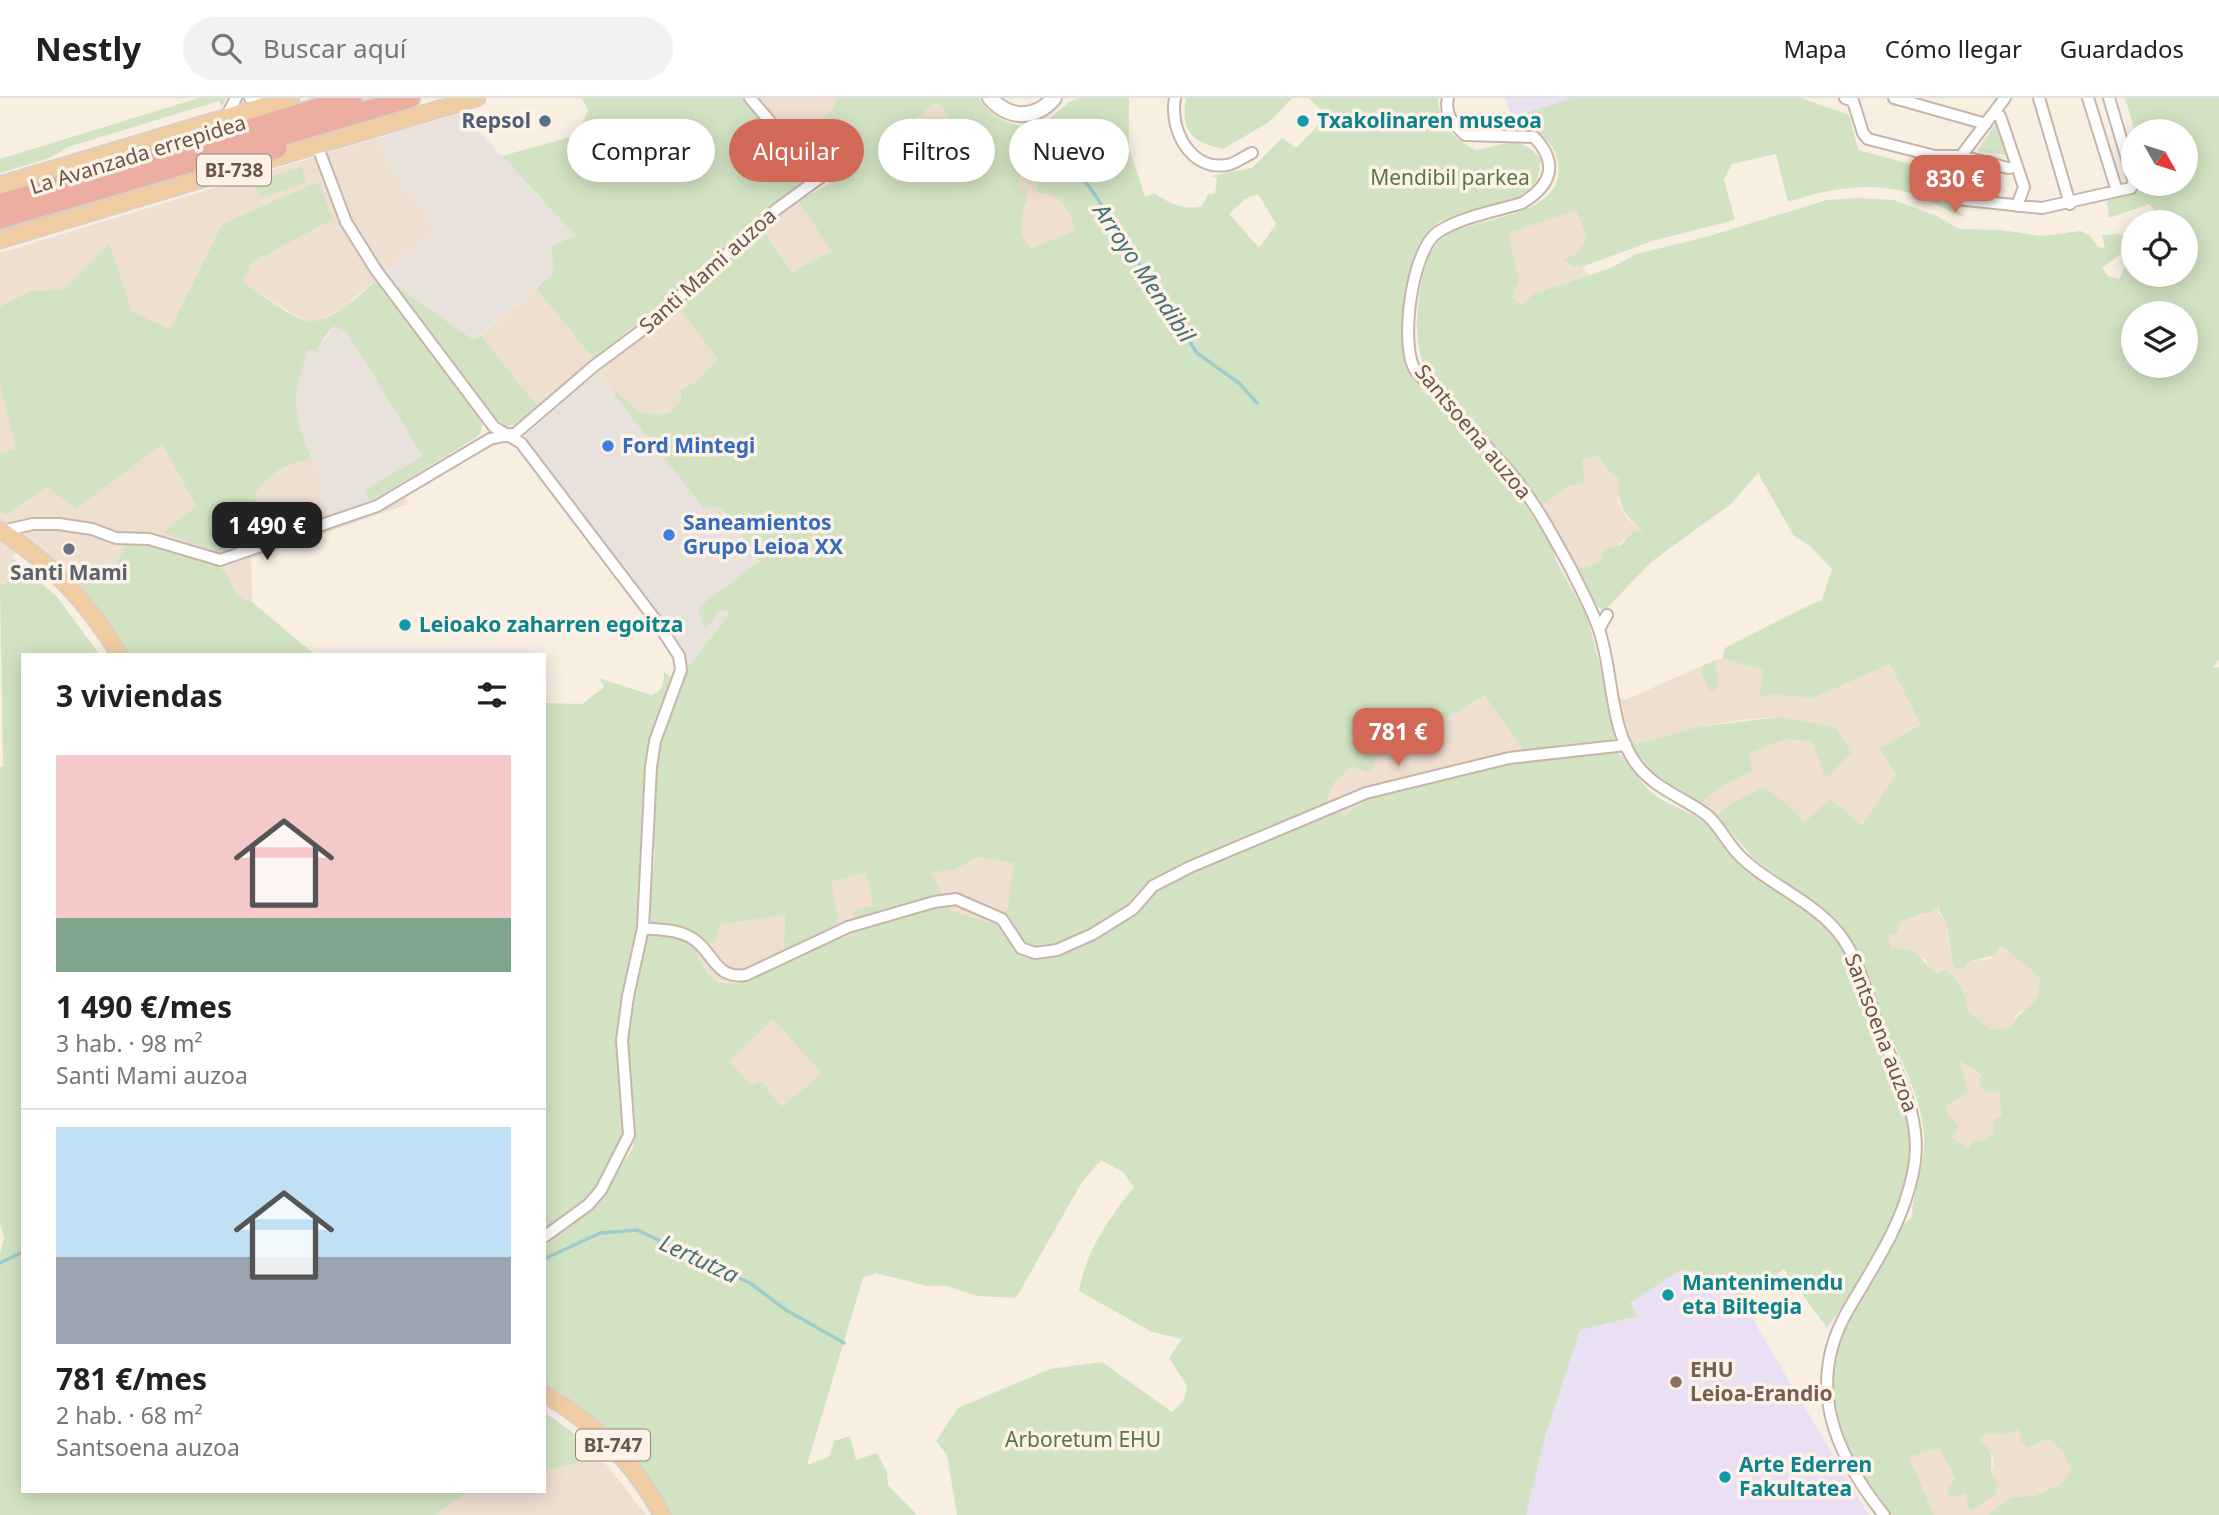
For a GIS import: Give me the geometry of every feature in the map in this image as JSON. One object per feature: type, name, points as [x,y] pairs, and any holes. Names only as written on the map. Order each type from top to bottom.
[{"type":"highway","points":[[292,106],[330,98]]},
{"type":"highway","name":"La Avanzada errepidea","points":[[0,204],[292,106],[352,98]]},
{"type":"highway","name":"La Avanzada errepidea","points":[[0,219],[410,98]]},
{"type":"highway","points":[[228,172],[345,118]]},
{"type":"main road","name":"BI-738","points":[[0,240],[477,98]]},
{"type":"main road","name":"BI-738","points":[[0,185],[271,104],[292,106]]},
{"type":"main road","points":[[1,533],[69,598],[108,653]]},
{"type":"main road","points":[[1,533],[58,573],[101,624],[118,653]]},
{"type":"main road","name":"BI-747","points":[[546,1395],[582,1418],[616,1448],[634,1467],[662,1515]]},
{"type":"main road","name":"BI-747","points":[[546,1405],[573,1422],[610,1454],[642,1493],[654,1515]]},
{"type":"street","points":[[226,118],[236,98]]},
{"type":"street","points":[[250,98],[271,104]]},
{"type":"street","name":"Santi Mami auzoa","points":[[1,533],[33,524],[59,524],[92,529],[116,538],[149,539],[220,560],[377,506],[490,439],[516,433],[594,366],[645,328],[777,209],[825,174],[804,150],[778,131],[750,98]]},
{"type":"street","points":[[990,98],[999,108],[1024,115],[1036,113],[1054,98]]},
{"type":"street","points":[[1175,98],[1174,107],[1181,142],[1199,160],[1227,165],[1252,153]]},
{"type":"street","name":"Santsoena auzoa","points":[[1448,98],[1446,108],[1453,123],[1465,135],[1476,138],[1502,134],[1534,136],[1544,147],[1550,164],[1547,181],[1528,200],[1436,233],[1422,253],[1406,340],[1415,369],[1510,472],[1548,526],[1599,629],[1626,745],[1636,764],[1656,785],[1703,813],[1738,854],[1833,926],[1854,959],[1880,1031],[1904,1085],[1916,1130],[1914,1172],[1890,1241],[1846,1313],[1833,1341],[1825,1380],[1834,1428],[1862,1489],[1884,1515]]},
{"type":"street","points":[[1894,98],[1986,124]]},
{"type":"street","points":[[1961,156],[2005,98]]},
{"type":"street","points":[[2039,98],[2070,204]]},
{"type":"street","points":[[2088,98],[2117,191]]},
{"type":"street","points":[[2109,98],[2121,140]]},
{"type":"street","points":[[1853,99],[1863,132],[1868,139],[1935,156],[1961,156],[2008,168],[2017,166]]},
{"type":"street","points":[[1994,114],[2000,116],[2024,187],[2017,206]]},
{"type":"street","points":[[317,145],[346,222],[376,270],[494,427],[521,443],[657,622],[679,656],[681,670],[654,741],[643,928],[628,996],[622,1040],[629,1135],[601,1190],[588,1205],[546,1236]]},
{"type":"street","points":[[1935,156],[1935,169],[1944,190],[1957,199],[2042,208],[2070,204],[2121,190]]},
{"type":"street","points":[[1599,629],[1607,615]]},
{"type":"street","points":[[643,928],[678,932],[695,940],[718,969],[733,977],[746,975],[859,923],[934,902],[956,900],[1002,919],[1021,948],[1035,953],[1057,950],[1093,934],[1133,909],[1153,886],[1191,867],[1379,790],[1509,758],[1626,745]]},
{"type":"shaded area","points":[[745,98],[837,100],[834,108],[821,119],[771,119]]},
{"type":"shaded area","points":[[1505,98],[1573,98],[1512,117]]},
{"type":"shaded area","points":[[935,103],[949,119],[917,119]]},
{"type":"shaded area","points":[[462,113],[575,235],[554,272],[474,340],[398,288],[386,271],[436,228],[393,172],[377,138]]},
{"type":"shaded area","points":[[377,138],[393,172],[436,228],[340,310],[318,321],[305,321],[241,282],[251,263],[334,219],[222,224],[170,329],[132,311],[63,289],[29,291],[0,307],[0,253]]},
{"type":"shaded area","points":[[1018,182],[1036,182],[1037,192],[1055,195],[1067,207],[1077,230],[1032,248],[1024,242],[1020,228],[1020,217],[1026,207]]},
{"type":"shaded area","points":[[798,201],[831,251],[792,272],[762,229]]},
{"type":"shaded area","points":[[1576,211],[1587,239],[1575,254],[1565,259],[1572,266],[1582,267],[1589,275],[1535,293],[1522,304],[1512,298],[1508,233]]},
{"type":"shaded area","points":[[536,288],[593,359],[538,407],[481,335]]},
{"type":"shaded area","points":[[678,307],[719,359],[695,382],[681,389],[682,401],[668,414],[641,413],[614,390],[615,396],[597,373]]},
{"type":"shaded area","points":[[333,326],[346,331],[424,456],[365,490],[370,502],[328,517],[317,489],[320,477],[294,414],[294,391],[308,350],[326,339]]},
{"type":"shaded area","points":[[597,373],[705,510],[716,506],[726,514],[761,561],[698,607],[712,622],[718,610],[727,611],[728,616],[687,668],[679,645],[525,441],[527,434]]},
{"type":"shaded area","points":[[0,385],[16,448],[0,453]]},
{"type":"shaded area","points":[[162,444],[196,506],[164,532],[254,496],[264,480],[296,461],[312,459],[320,477],[328,517],[370,502],[400,484],[408,504],[251,559],[252,602],[237,596],[232,586],[128,541],[105,584],[79,576],[76,583],[25,540],[7,565],[7,584],[0,585],[0,512],[6,515],[47,487]]},
{"type":"shaded area","points":[[1599,456],[1610,473],[1619,478],[1618,503],[1628,519],[1644,533],[1633,531],[1602,561],[1576,570],[1543,505],[1566,487],[1586,483],[1582,460]]},
{"type":"shaded area","points":[[1722,658],[1764,671],[1759,695],[1777,694],[1811,699],[1890,664],[1922,725],[1886,754],[1896,775],[1862,826],[1805,822],[1780,798],[1730,804],[1717,816],[1700,804],[1716,790],[1752,771],[1748,753],[1788,739],[1812,742],[1827,778],[1836,727],[1779,717],[1748,719],[1698,727],[1631,745],[1618,698],[1625,700],[1702,666],[1702,676],[1711,692],[1718,678],[1714,668],[1716,660]]},
{"type":"shaded area","points":[[1486,696],[1603,743],[1618,741],[1616,752],[1513,763],[1447,776],[1370,799],[1353,808],[1346,816],[1325,803],[1334,783],[1353,765],[1424,740],[1443,720]]},
{"type":"shaded area","points":[[979,857],[1015,863],[1007,911],[991,923],[952,911],[930,871],[954,870]]},
{"type":"shaded area","points":[[866,873],[873,905],[855,935],[840,938],[831,882]]},
{"type":"shaded area","points":[[1939,900],[1938,912],[1946,923],[1951,959],[1964,969],[1968,962],[1990,959],[1997,949],[2003,947],[2039,977],[2041,993],[2036,1004],[2018,1013],[2011,1027],[1992,1030],[1969,1013],[1965,994],[1957,980],[1931,969],[1926,960],[1904,948],[1889,948],[1889,933],[1900,922],[1925,914]]},
{"type":"shaded area","points":[[785,915],[783,964],[750,980],[730,983],[713,979],[697,956],[700,934],[714,942],[721,923]]},
{"type":"shaded area","points":[[773,1019],[823,1074],[781,1108],[762,1081],[751,1085],[729,1060]]},
{"type":"shaded area","points":[[1959,1059],[1981,1076],[1979,1086],[1999,1092],[2001,1104],[2002,1116],[1994,1133],[1986,1140],[1972,1142],[1968,1149],[1951,1137],[1946,1107],[1968,1092],[1960,1071]]},
{"type":"shaded area","name":"EHU Leioa-Erandio","points":[[1682,1269],[1725,1273],[1869,1515],[1526,1515],[1546,1434],[1580,1330],[1637,1316],[1630,1303]]},
{"type":"shaded area","points":[[2021,1430],[2035,1446],[2048,1439],[2066,1454],[2071,1471],[2059,1485],[2034,1496],[2012,1497],[1987,1515],[1932,1515],[1908,1457],[1939,1448],[1955,1480],[1950,1497],[1997,1482],[1991,1475],[1994,1461],[1991,1453],[1978,1439],[1989,1432],[2004,1435]]},
{"type":"shaded area","points":[[601,1458],[646,1515],[436,1515],[465,1493],[546,1493],[546,1470]]},
{"type":"green space","points":[[199,98],[226,98],[222,107],[219,101],[68,147],[50,158],[0,173],[0,159]]},
{"type":"green space","points":[[582,98],[745,98],[765,119],[729,119],[729,182],[807,182],[754,220],[639,327],[593,359],[536,288],[554,272],[551,247],[575,235],[502,156],[567,138],[567,182],[715,182],[715,119],[584,119],[588,110]]},
{"type":"green space","points":[[836,98],[979,98],[992,113],[1009,123],[1009,182],[1018,182],[1018,187],[1028,191],[1021,228],[1022,235],[1032,248],[1076,230],[1070,214],[1059,199],[1037,192],[1036,182],[1129,182],[1129,148],[1145,197],[1154,193],[1183,207],[1202,206],[1208,194],[1215,194],[1217,178],[1211,176],[1252,168],[1282,138],[1296,148],[1327,116],[1309,98],[1438,98],[1441,116],[1448,130],[1467,145],[1476,150],[1519,144],[1526,146],[1541,160],[1535,192],[1438,222],[1419,244],[1411,265],[1401,324],[1403,355],[1410,374],[1420,387],[1505,475],[1553,547],[1556,561],[1588,618],[1618,741],[1525,751],[1485,696],[1443,720],[1442,728],[1424,740],[1375,759],[1375,767],[1367,772],[1352,766],[1334,783],[1325,803],[1346,816],[1353,808],[1370,799],[1447,776],[1513,763],[1616,752],[1652,793],[1701,820],[1736,860],[1805,909],[1830,931],[1845,955],[1872,1030],[1906,1106],[1912,1147],[1902,1196],[1882,1243],[1827,1328],[1784,1269],[1739,1300],[1725,1274],[1706,1288],[1694,1270],[1686,1276],[1682,1269],[1630,1303],[1638,1316],[1580,1330],[1546,1434],[1526,1515],[957,1515],[947,1455],[936,1441],[958,1408],[1050,1369],[1102,1362],[1172,1412],[1184,1400],[1187,1386],[1169,1358],[1182,1339],[1152,1332],[1079,1291],[1093,1249],[1107,1223],[1134,1187],[1123,1172],[1101,1160],[1082,1182],[1016,1298],[977,1296],[948,1286],[927,1286],[876,1273],[863,1278],[807,1465],[829,1457],[834,1441],[850,1436],[856,1460],[877,1453],[887,1472],[888,1485],[917,1515],[670,1515],[653,1485],[546,1389],[546,1245],[598,1203],[633,1148],[635,1127],[628,1039],[632,1000],[646,935],[655,853],[653,833],[658,744],[687,668],[728,616],[727,611],[718,610],[712,622],[704,628],[698,607],[760,561],[726,513],[716,506],[705,510],[615,396],[614,389],[641,413],[668,414],[681,401],[681,389],[695,382],[718,359],[678,307],[762,229],[792,272],[831,251],[798,201],[829,184],[864,182],[864,119],[821,119],[834,108]],"holes":[[[1258,194],[1276,224],[1259,248],[1229,214],[1245,199]],[[979,857],[1014,863],[1007,911],[991,923],[952,911],[931,872],[954,870]],[[866,873],[873,905],[853,911],[855,935],[841,938],[831,882]],[[785,915],[783,964],[758,976],[740,982],[722,982],[709,975],[697,956],[700,935],[707,943],[714,943],[721,924]],[[773,1019],[822,1074],[781,1107],[762,1081],[751,1085],[730,1061]]]},
{"type":"green space","points":[[1129,98],[1129,119],[1049,119],[1076,99]]},
{"type":"green space","points":[[1186,98],[1292,98],[1269,122],[1223,149],[1203,143],[1191,134],[1185,119]]},
{"type":"green space","points":[[1573,98],[1801,98],[1849,115],[1858,150],[1925,168],[1942,196],[1966,217],[1916,195],[1884,188],[1835,190],[1788,202],[1776,154],[1732,164],[1724,179],[1735,220],[1652,241],[1582,267],[1572,266],[1564,259],[1575,254],[1587,239],[1576,211],[1508,233],[1519,280],[1512,297],[1522,304],[1535,293],[1611,268],[1636,254],[1706,237],[1827,200],[1859,198],[1894,200],[1939,217],[1959,229],[2000,230],[2042,236],[2081,231],[2090,236],[2098,247],[2105,248],[2102,235],[2118,234],[2121,235],[2121,254],[2102,268],[2108,276],[2119,279],[2121,275],[2121,287],[2198,287],[2198,210],[2154,210],[2149,204],[2132,210],[2121,210],[2121,214],[2109,218],[2107,201],[2121,196],[2198,196],[2198,119],[2131,119],[2125,98],[2219,98],[2219,659],[2213,668],[2219,667],[2219,1515],[1987,1515],[2012,1497],[2034,1496],[2059,1485],[2071,1471],[2063,1453],[2053,1443],[2048,1439],[2028,1448],[2021,1441],[2020,1430],[2004,1435],[1989,1433],[1978,1439],[1987,1447],[1990,1455],[1991,1474],[1997,1482],[1996,1494],[1970,1511],[1965,1493],[1950,1498],[1947,1489],[1955,1479],[1939,1448],[1909,1457],[1934,1515],[1893,1515],[1870,1487],[1851,1456],[1832,1402],[1829,1382],[1832,1361],[1838,1341],[1857,1302],[1901,1227],[1912,1217],[1923,1158],[1921,1114],[1907,1073],[1895,1046],[1888,1039],[1863,964],[1836,920],[1754,859],[1717,816],[1730,804],[1763,787],[1780,798],[1805,822],[1830,799],[1862,826],[1896,775],[1880,748],[1921,725],[1890,664],[1811,699],[1777,694],[1759,696],[1764,671],[1722,658],[1725,648],[1822,600],[1832,569],[1810,546],[1794,536],[1758,473],[1731,504],[1651,562],[1603,612],[1593,601],[1576,570],[1602,561],[1603,550],[1621,545],[1633,531],[1643,532],[1631,520],[1620,502],[1619,478],[1610,473],[1599,456],[1582,460],[1586,483],[1566,487],[1543,505],[1494,448],[1487,444],[1428,372],[1420,352],[1417,315],[1423,273],[1432,250],[1442,238],[1456,231],[1516,213],[1535,204],[1550,193],[1558,178],[1554,149],[1544,138],[1512,117]],"holes":[[[1938,902],[1939,911],[1948,928],[1955,968],[1964,969],[1968,962],[1998,954],[1997,949],[2003,947],[2039,977],[2035,1001],[2021,1013],[2011,1027],[1992,1030],[1969,1013],[1965,995],[1957,980],[1945,970],[1938,973],[1914,952],[1890,948],[1889,934],[1897,934],[1900,922],[1934,910]],[[1959,1060],[1981,1075],[1979,1086],[1984,1091],[1999,1092],[2002,1116],[1993,1119],[1994,1133],[1986,1140],[1972,1142],[1968,1149],[1952,1137],[1959,1125],[1949,1117],[1946,1107],[1968,1092]]]},
{"type":"green space","points":[[1997,122],[2007,155],[1977,151]]},
{"type":"green space","points":[[302,167],[307,182],[261,198],[252,182]]},
{"type":"green space","points":[[318,182],[334,219],[251,263],[242,282],[287,312],[303,320],[313,321],[324,319],[347,305],[386,271],[398,288],[474,340],[481,335],[538,407],[515,425],[506,426],[494,417],[482,425],[481,433],[474,439],[370,502],[364,490],[423,456],[346,331],[333,326],[315,351],[308,350],[297,394],[297,416],[312,459],[294,463],[278,471],[254,496],[271,534],[216,552],[163,532],[196,506],[162,444],[76,509],[47,487],[6,515],[0,512],[0,453],[16,448],[0,385],[0,307],[29,291],[64,289],[109,244],[132,311],[170,329],[222,224]]},
{"type":"green space","points":[[128,541],[138,541],[216,564],[226,573],[237,596],[252,602],[313,653],[123,653],[76,583],[79,576],[88,573],[105,584]]},
{"type":"green space","points":[[13,558],[57,597],[98,653],[21,653],[21,1493],[465,1493],[436,1515],[0,1515],[0,1253],[4,1238],[0,1223],[0,767],[3,766],[0,585],[7,584],[7,565]]},
{"type":"green space","points":[[1716,660],[1718,686],[1717,690],[1711,692],[1702,676],[1702,666]]},
{"type":"green space","points":[[664,672],[673,679],[660,713],[639,924],[623,1000],[624,1135],[594,1192],[583,1204],[546,1229],[546,703],[582,704],[604,687],[599,678],[651,695],[658,691],[664,680]]},
{"type":"green space","points":[[1779,717],[1836,727],[1851,753],[1826,779],[1812,742],[1787,739],[1749,753],[1752,771],[1716,790],[1700,804],[1651,773],[1631,745],[1698,727]]},
{"type":"green space","points":[[546,1413],[579,1437],[601,1458],[546,1470]]},
{"type":"waterway","name":"Arroyo Mendibil","points":[[1086,182],[1197,353],[1239,383],[1257,403]]},
{"type":"waterway","name":"Lertutza","points":[[546,1258],[600,1233],[637,1230],[750,1283],[786,1310],[844,1343]]},
{"type":"waterway","name":"Lertutza","points":[[0,1263],[21,1253]]},
{"type":"place","name":"Repsol","points":[[545,121]]},
{"type":"place","name":"Txakolinaren museoa","points":[[1303,121]]},
{"type":"place","name":"Ford Mintegi","points":[[608,446]]},
{"type":"place","name":"Saneamientos Grupo Leioa XX","points":[[669,535]]},
{"type":"place","name":"Santi Mami","points":[[69,549]]},
{"type":"place","name":"Leioako zaharren egoitza","points":[[405,625]]},
{"type":"place","name":"Mantenimendu eta Biltegia","points":[[1668,1295]]},
{"type":"place","name":"EHU Leioa-Erandio","points":[[1676,1382]]},
{"type":"place","name":"Arte Ederren Fakultatea","points":[[1725,1477]]},
{"type":"park label","name":"Mendibil parkea","points":[[1450,178]]},
{"type":"park label","name":"Arboretum EHU","points":[[1083,1440]]}]
